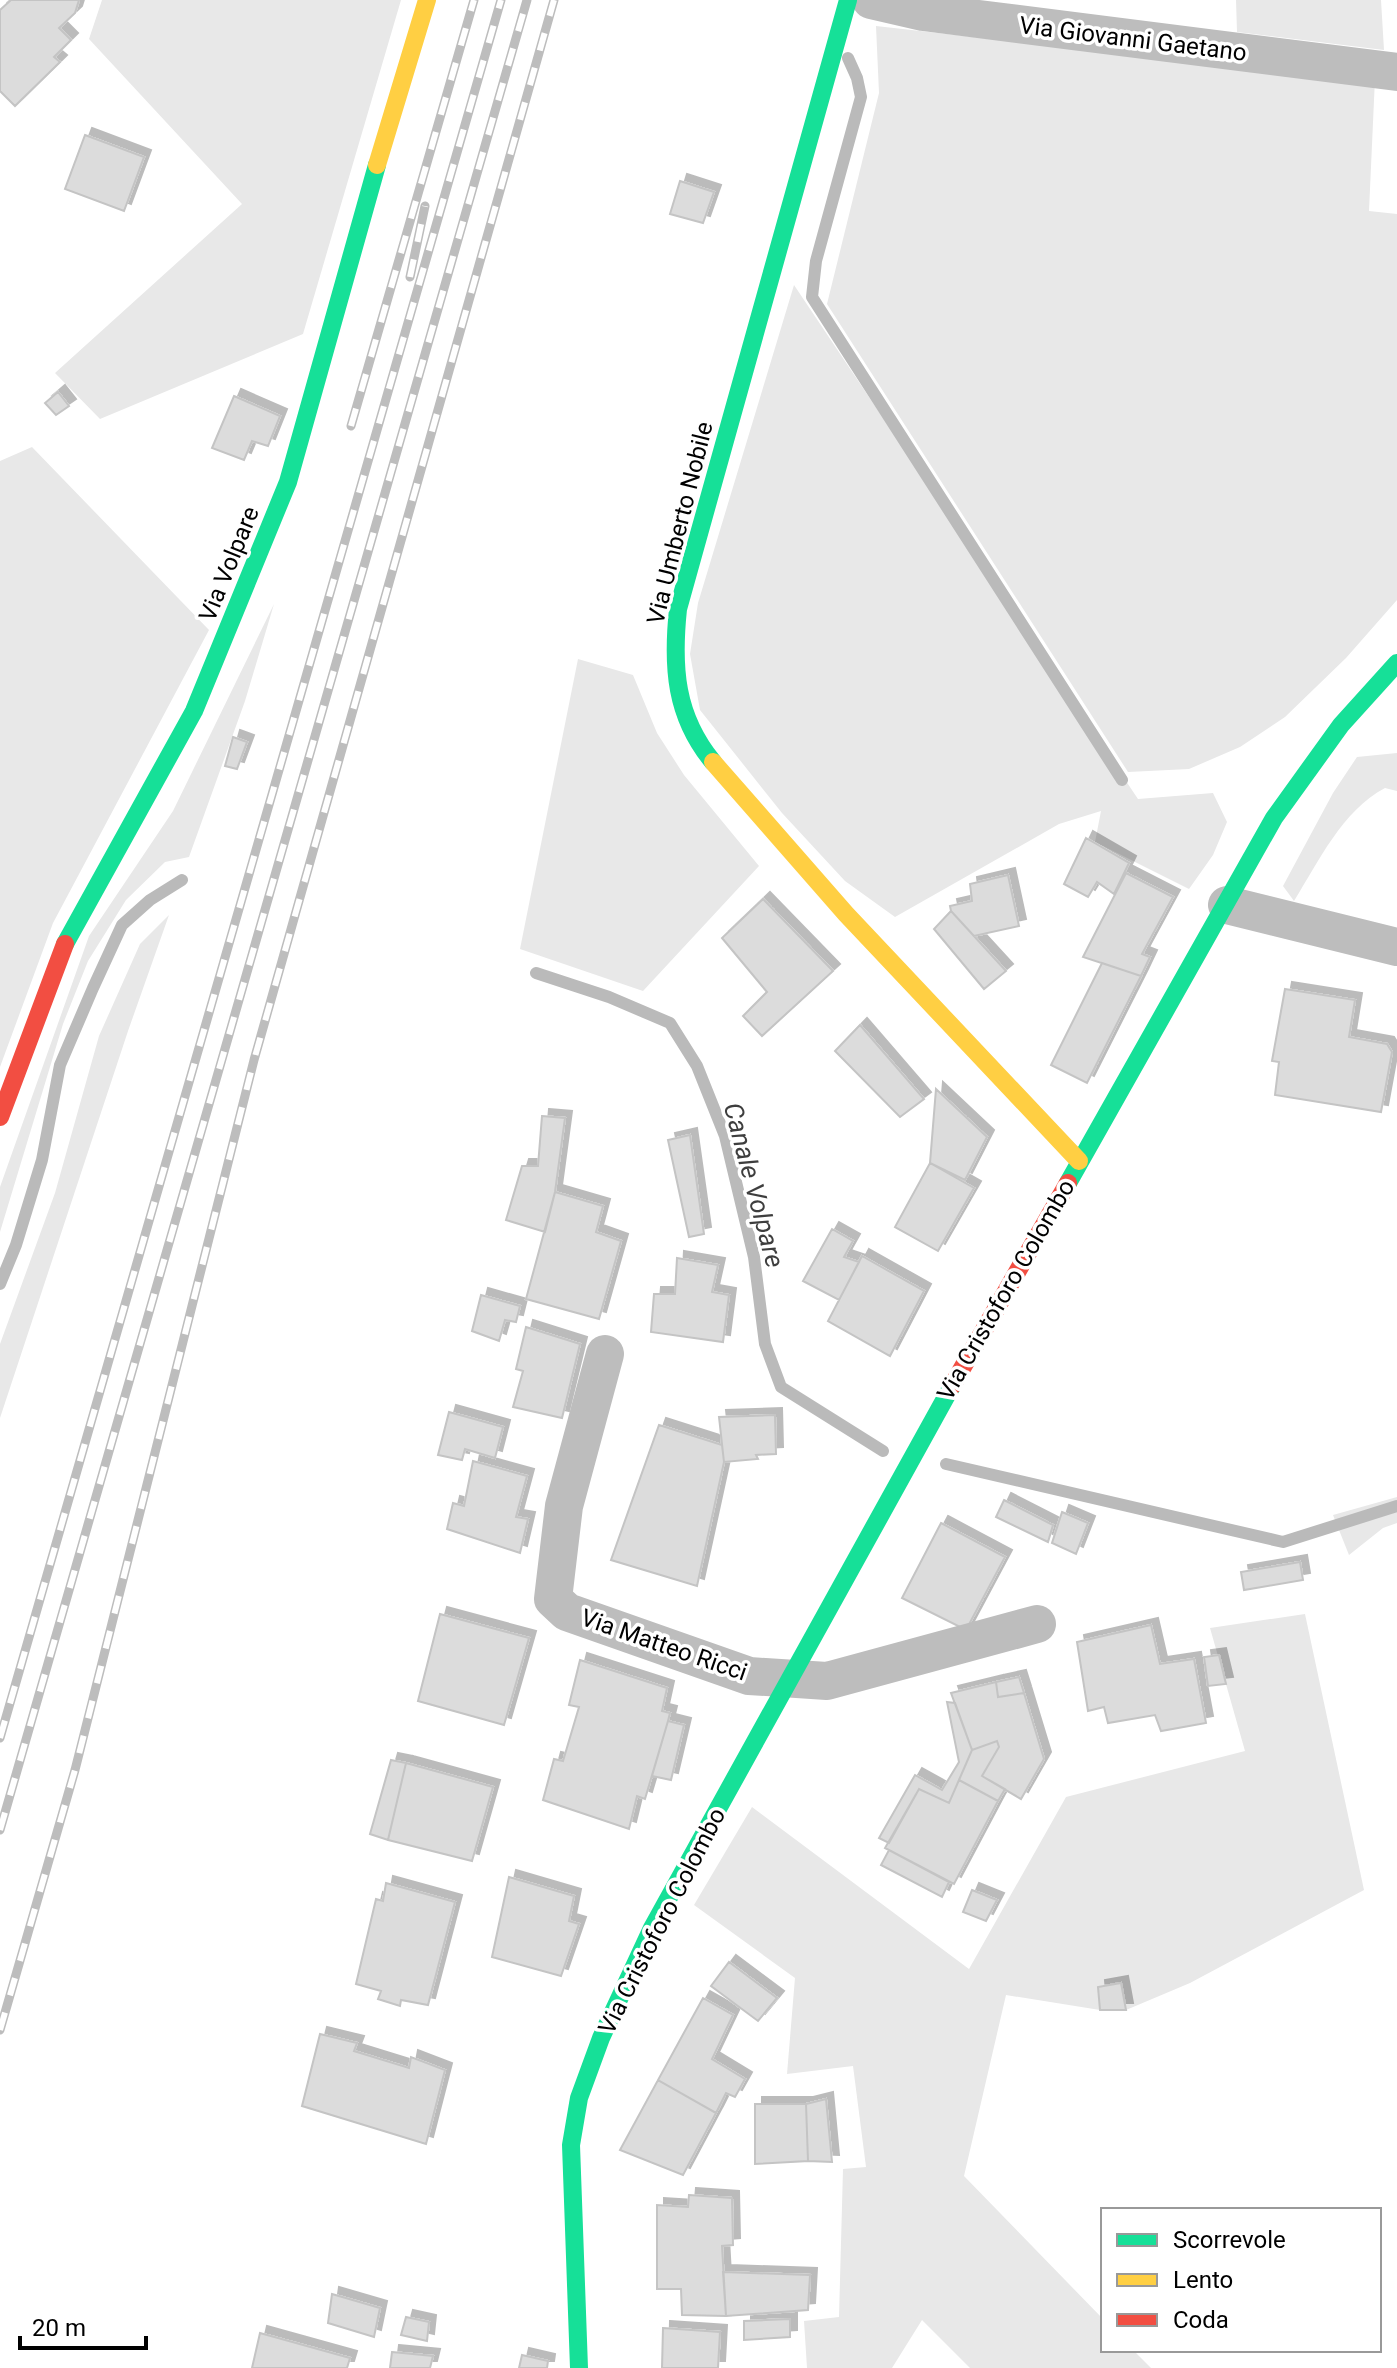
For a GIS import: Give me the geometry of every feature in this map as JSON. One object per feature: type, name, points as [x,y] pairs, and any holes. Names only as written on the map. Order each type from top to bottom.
[{"type":"street","name":"Via Volpare","points":[[0,1117],[66,943],[194,711],[288,482],[357,232],[427,0]]},
{"type":"street","name":"Via Umberto Nobile","points":[[848,0],[678,609],[674,649],[682,710],[695,741],[737,792],[846,914],[1079,1161]]},
{"type":"street","name":"Via Giovanni Gaetano","points":[[871,0],[923,12],[1397,72]]},
{"type":"street","name":"Via Cristoforo Colombo","points":[[579,2368],[571,2145],[579,2098],[601,2038],[652,1928],[920,1441],[1274,818],[1341,725],[1397,663]]},
{"type":"street","points":[[1227,905],[1397,947]]},
{"type":"street","name":"Via Matteo Ricci","points":[[605,1354],[564,1506],[553,1599],[567,1612],[749,1676],[791,1679]]},
{"type":"street","points":[[791,1679],[827,1681],[1037,1624]]},
{"type":"shaded area","points":[[102,0],[401,0],[303,334],[100,419],[55,373],[242,204],[89,39]]},
{"type":"shaded area","points":[[1236,0],[1381,0],[1384,50],[1237,32]]},
{"type":"shaded area","points":[[876,26],[1197,62],[1375,78],[1369,211],[1397,214],[1397,600],[1346,658],[1285,717],[1240,747],[1189,769],[1128,772],[827,304],[879,93]]},
{"type":"shaded area","points":[[794,285],[1138,799],[1213,793],[1227,822],[1213,855],[1189,889],[1095,842],[1101,811],[1059,824],[895,917],[845,881],[782,813],[700,710],[690,654],[698,603]]},
{"type":"shaded area","points":[[32,447],[209,630],[53,923],[0,1067],[0,461]]},
{"type":"shaded area","points":[[274,604],[245,701],[189,857],[165,862],[126,900],[88,961],[63,1024],[0,1232],[0,1187],[89,936],[173,811]]},
{"type":"shaded area","points":[[578,659],[633,675],[657,733],[684,775],[759,866],[643,991],[520,949]]},
{"type":"shaded area","points":[[1397,753],[1397,791],[1385,788],[1356,810],[1333,838],[1294,901],[1283,886],[1333,793],[1357,757]]},
{"type":"shaded area","points":[[169,915],[0,1418],[0,1344],[55,1193],[99,1036],[140,944]]},
{"type":"shaded area","points":[[1397,1497],[1397,1523],[1383,1528],[1349,1555],[1333,1515]]},
{"type":"shaded area","points":[[1305,1614],[1364,1890],[1190,1983],[1126,2010],[1100,2010],[1006,1995],[964,2176],[1101,2317],[1101,2352],[1135,2352],[1151,2368],[970,2368],[922,2320],[892,2368],[807,2368],[804,2321],[839,2317],[843,2169],[866,2167],[853,2066],[787,2074],[795,1978],[694,1905],[752,1807],[969,1969],[1066,1797],[1245,1751],[1210,1628]]},
{"type":"building","points":[[11,0],[79,0],[75,13],[59,28],[71,40],[54,57],[60,62],[15,106],[0,91],[0,10]]},
{"type":"building","points":[[85,135],[144,157],[124,211],[65,189]]},
{"type":"building","points":[[680,181],[714,192],[703,223],[670,214]]},
{"type":"building","points":[[58,392],[69,406],[56,415],[45,403]]},
{"type":"building","points":[[234,396],[280,416],[268,446],[252,441],[244,460],[212,448]]},
{"type":"building","points":[[233,737],[247,742],[237,769],[225,766]]},
{"type":"building","points":[[1086,838],[1129,863],[1114,894],[1097,882],[1088,897],[1064,884]]},
{"type":"building","points":[[1126,873],[1173,897],[1142,954],[1150,957],[1141,976],[1083,957]]},
{"type":"building","points":[[1008,875],[1019,926],[974,936],[950,906],[972,901],[970,884]]},
{"type":"building","points":[[763,899],[833,971],[762,1036],[743,1016],[767,992],[722,938]]},
{"type":"building","points":[[951,911],[1006,971],[984,989],[934,929]]},
{"type":"building","points":[[1102,963],[1141,976],[1087,1083],[1051,1065]]},
{"type":"building","points":[[1285,989],[1355,1000],[1349,1037],[1387,1044],[1392,1052],[1381,1112],[1275,1095],[1279,1062],[1272,1061]]},
{"type":"building","points":[[860,1025],[924,1099],[900,1117],[835,1051]]},
{"type":"building","points":[[936,1089],[987,1137],[965,1180],[930,1163]]},
{"type":"building","points":[[542,1116],[565,1118],[555,1192],[545,1232],[506,1220],[522,1166],[538,1166]]},
{"type":"building","points":[[690,1135],[704,1234],[689,1237],[668,1140]]},
{"type":"building","points":[[930,1163],[974,1188],[938,1251],[895,1227]]},
{"type":"building","points":[[555,1192],[603,1206],[596,1232],[621,1241],[599,1319],[526,1299]]},
{"type":"building","points":[[832,1229],[853,1241],[844,1257],[859,1262],[839,1300],[803,1281]]},
{"type":"building","points":[[862,1256],[924,1291],[890,1356],[828,1321]]},
{"type":"building","points":[[677,1258],[718,1265],[712,1292],[729,1295],[723,1342],[651,1332],[654,1294],[675,1294]]},
{"type":"building","points":[[481,1295],[520,1306],[516,1322],[505,1320],[499,1341],[472,1331]]},
{"type":"building","points":[[526,1327],[580,1344],[562,1418],[513,1407],[523,1371],[516,1369]]},
{"type":"building","points":[[449,1412],[503,1427],[495,1458],[465,1449],[462,1460],[438,1455]]},
{"type":"building","points":[[775,1415],[776,1454],[724,1462],[719,1417]]},
{"type":"building","points":[[659,1425],[722,1445],[724,1462],[697,1586],[611,1560]]},
{"type":"building","points":[[473,1461],[527,1476],[516,1517],[528,1519],[520,1553],[447,1529],[453,1503],[464,1506]]},
{"type":"building","points":[[1004,1500],[1053,1525],[1048,1542],[996,1517]]},
{"type":"building","points":[[1062,1512],[1088,1523],[1076,1554],[1052,1543]]},
{"type":"building","points":[[941,1523],[1005,1557],[966,1630],[902,1598]]},
{"type":"building","points":[[1300,1562],[1303,1580],[1244,1590],[1241,1572]]},
{"type":"building","points":[[440,1614],[529,1638],[504,1725],[418,1701]]},
{"type":"building","points":[[1151,1625],[1160,1664],[1194,1659],[1206,1723],[1161,1731],[1155,1715],[1108,1723],[1104,1707],[1088,1711],[1077,1642]]},
{"type":"building","points":[[1219,1655],[1226,1684],[1208,1686],[1204,1657]]},
{"type":"building","points":[[580,1660],[667,1688],[662,1711],[670,1713],[668,1721],[645,1799],[637,1796],[629,1829],[543,1800],[554,1759],[563,1761],[579,1707],[569,1705]]},
{"type":"building","points":[[1019,1677],[1024,1693],[998,1697],[996,1682]]},
{"type":"building","points":[[996,1682],[998,1697],[1024,1693],[1044,1759],[1021,1799],[982,1776],[999,1747],[997,1741],[972,1750],[951,1693]]},
{"type":"building","points":[[947,1702],[955,1703],[972,1750],[949,1803],[919,1789],[889,1843],[879,1838],[915,1775],[942,1790],[959,1762]]},
{"type":"building","points":[[668,1721],[684,1725],[671,1780],[652,1776]]},
{"type":"building","points":[[997,1741],[999,1747],[982,1776],[1005,1789],[998,1801],[959,1780],[972,1750]]},
{"type":"building","points":[[391,1760],[406,1763],[388,1840],[370,1834]]},
{"type":"building","points":[[406,1763],[493,1787],[472,1861],[388,1840]]},
{"type":"building","points":[[959,1780],[998,1801],[954,1884],[885,1848],[919,1789],[949,1803]]},
{"type":"building","points":[[889,1850],[949,1882],[942,1897],[881,1865]]},
{"type":"building","points":[[509,1877],[574,1896],[569,1921],[579,1924],[561,1976],[492,1957]]},
{"type":"building","points":[[386,1883],[455,1902],[428,2005],[401,2000],[400,2006],[378,1999],[381,1991],[356,1984],[376,1899],[383,1901]]},
{"type":"building","points":[[972,1890],[997,1900],[986,1921],[963,1912]]},
{"type":"building","points":[[729,1962],[777,1998],[758,2021],[711,1986]]},
{"type":"building","points":[[1121,1983],[1126,2010],[1100,2010],[1098,1987]]},
{"type":"building","points":[[703,1998],[733,2015],[712,2059],[745,2079],[735,2097],[726,2093],[716,2113],[658,2080]]},
{"type":"building","points":[[320,2034],[357,2043],[354,2051],[409,2068],[411,2057],[445,2070],[426,2144],[302,2106]]},
{"type":"building","points":[[658,2080],[716,2113],[683,2175],[620,2150]]},
{"type":"building","points":[[826,2099],[832,2162],[808,2161],[806,2104]]},
{"type":"building","points":[[755,2104],[806,2104],[808,2161],[755,2164]]},
{"type":"building","points":[[689,2195],[732,2198],[733,2245],[722,2246],[726,2316],[682,2315],[681,2289],[657,2289],[657,2205],[688,2207]]},
{"type":"building","points":[[723,2272],[810,2275],[808,2310],[726,2316]]},
{"type":"building","points":[[332,2294],[380,2308],[374,2337],[328,2323]]},
{"type":"building","points":[[406,2317],[429,2322],[427,2341],[401,2335]]},
{"type":"building","points":[[790,2319],[790,2337],[744,2340],[744,2321]]},
{"type":"building","points":[[663,2328],[720,2332],[718,2368],[662,2368]]},
{"type":"building","points":[[260,2333],[350,2358],[347,2368],[252,2368]]},
{"type":"building","points":[[392,2352],[433,2356],[430,2368],[390,2368]]},
{"type":"building","points":[[522,2355],[548,2361],[547,2368],[519,2368]]},
{"type":"waterway","points":[[848,58],[861,97],[816,261],[812,297],[1122,780]]},
{"type":"waterway","name":"Canale Volpare","points":[[0,1284],[16,1245],[42,1160],[60,1065],[93,988],[122,925],[150,900],[182,880]]},
{"type":"waterway","name":"Canale Volpare","points":[[536,973],[609,997],[670,1023],[697,1066],[725,1136],[754,1257],[765,1344],[781,1387],[883,1451]]},
{"type":"waterway","name":"Canale Volpare","points":[[946,1464],[1283,1542],[1397,1506]]},
{"type":"railway","points":[[351,426],[474,0]]},
{"type":"railway","points":[[0,1738],[501,0]]},
{"type":"railway","points":[[0,1830],[527,0]]},
{"type":"railway","points":[[0,2030],[75,1770],[254,1060],[554,0]]},
{"type":"railway","points":[[410,277],[425,206]]},
{"type":"traffic: fast","points":[[713,762],[691,727],[679,690],[676,671],[678,609],[848,0]]},
{"type":"traffic: fast","points":[[65,944],[194,711],[288,482],[377,165]]},
{"type":"traffic: fast","points":[[1068,1183],[1274,818],[1341,725],[1397,663]]},
{"type":"traffic: fast","points":[[579,2368],[571,2145],[579,2098],[601,2038],[652,1928],[952,1386]]},
{"type":"traffic: slow","points":[[377,165],[427,0]]},
{"type":"traffic: slow","points":[[713,762],[846,914],[1079,1161]]},
{"type":"traffic: jam","points":[[0,1117],[65,944]]},
{"type":"traffic: jam","points":[[952,1386],[1068,1183]]}]
